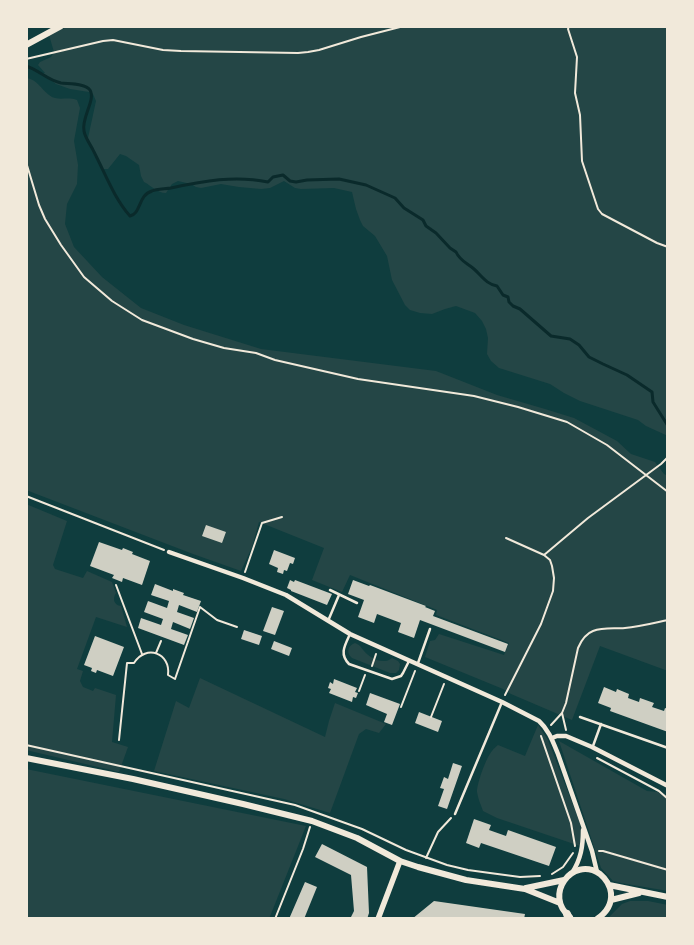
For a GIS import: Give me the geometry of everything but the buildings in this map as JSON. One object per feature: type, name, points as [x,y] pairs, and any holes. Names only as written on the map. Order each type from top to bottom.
[{"type":"main road","points":[[26,45],[61,26]]},
{"type":"main road","points":[[26,758],[210,796],[312,821],[357,838],[400,861],[418,867],[466,880],[525,888],[560,903]]},
{"type":"main road","points":[[569,917],[560,903],[560,888],[564,880],[572,873],[584,869],[597,872],[609,885],[611,893],[609,907],[597,919]]},
{"type":"main road","points":[[525,888],[564,880]]},
{"type":"main road","points":[[609,885],[668,897]]},
{"type":"main road","points":[[611,900],[642,892]]},
{"type":"street","points":[[169,552],[286,595],[350,634],[502,702],[539,721],[544,725],[552,738],[590,846],[597,872]]},
{"type":"street","points":[[552,738],[566,736],[592,747],[668,786]]},
{"type":"street","points":[[572,873],[581,852],[583,829]]},
{"type":"street","points":[[378,919],[400,861]]},
{"type":"lane","points":[[330,590],[357,603]]},
{"type":"lane","points":[[328,621],[339,595]]},
{"type":"lane","points":[[417,664],[430,629]]},
{"type":"lane","points":[[350,634],[343,653],[345,660],[349,664],[388,679],[395,679],[404,673],[409,660]]},
{"type":"lane","points":[[455,814],[502,702]]},
{"type":"lane","points":[[580,717],[668,748]]},
{"type":"lane","points":[[592,747],[601,724]]},
{"type":"path","points":[[26,59],[113,40],[163,50],[298,53],[319,50],[404,26]]},
{"type":"path","points":[[569,26],[568,29],[577,56],[575,93],[580,116],[582,161],[598,209],[602,214],[668,247]]},
{"type":"path","points":[[26,162],[45,219],[84,277],[112,301],[142,320],[193,340],[224,348],[256,353],[275,360],[358,379],[474,396],[567,422],[607,445],[668,492]]},
{"type":"path","points":[[544,555],[588,518],[646,476],[668,456]]},
{"type":"path","points":[[26,496],[169,552]]},
{"type":"path","points":[[243,578],[262,523],[282,517]]},
{"type":"path","points":[[502,702],[541,624],[552,597],[554,585],[550,560],[544,555],[506,538]]},
{"type":"path","points":[[116,585],[142,654]]},
{"type":"path","points":[[124,660],[127,663],[134,663],[142,654],[156,653],[163,657],[167,663],[168,675],[174,679],[200,607],[217,620],[237,627]]},
{"type":"path","points":[[156,653],[161,640]]},
{"type":"path","points":[[359,691],[378,647]]},
{"type":"path","points":[[119,740],[127,663]]},
{"type":"path","points":[[401,707],[417,664]]},
{"type":"path","points":[[431,716],[446,677]]},
{"type":"path","points":[[276,919],[303,850],[315,812]]},
{"type":"path","points":[[426,858],[438,832],[455,814]]},
{"type":"path","points":[[596,851],[603,851],[668,870]]},
{"type":"shaded area","points":[[68,26],[668,26],[668,436],[646,426],[638,420],[580,401],[550,384],[499,368],[491,361],[487,354],[488,338],[486,329],[475,313],[456,306],[432,314],[410,310],[405,305],[392,280],[387,256],[375,236],[363,226],[360,220],[352,192],[334,188],[301,189],[295,188],[284,181],[270,188],[261,189],[221,184],[201,188],[178,181],[172,184],[166,193],[163,193],[144,182],[139,165],[126,156],[120,154],[108,169],[103,169],[92,150],[88,138],[96,101],[93,94],[56,84],[43,73],[45,73],[38,65],[40,62],[51,57],[54,52],[49,35]]},
{"type":"shaded area","points":[[26,78],[36,82],[52,97],[77,100],[80,108],[74,141],[78,165],[77,184],[67,204],[65,224],[74,247],[102,277],[141,308],[184,325],[261,349],[436,371],[497,395],[574,418],[617,441],[631,454],[655,462],[664,474],[668,476],[668,671],[600,646],[572,720],[425,657],[430,641],[435,640],[439,634],[504,655],[509,643],[436,615],[437,610],[350,575],[342,592],[312,580],[324,548],[259,522],[252,547],[241,571],[26,490]]},
{"type":"shaded area","points":[[26,504],[67,521],[53,565],[55,569],[83,578],[87,571],[112,582],[116,593],[114,601],[121,606],[127,627],[96,617],[77,669],[83,671],[80,681],[83,687],[93,691],[95,688],[116,695],[112,742],[128,747],[119,772],[26,750]]},
{"type":"shaded area","points":[[355,643],[376,660],[386,661],[392,658],[398,661],[400,664],[399,670],[396,673],[390,673],[352,658],[348,650]]},
{"type":"shaded area","points":[[200,678],[325,737],[335,703],[386,724],[379,733],[366,729],[359,734],[330,813],[284,799],[154,771],[176,701],[189,708]]},
{"type":"shaded area","points":[[538,725],[548,740],[580,823],[582,837],[580,846],[497,818],[483,811],[477,792],[478,783],[490,754],[498,745],[525,756]]},
{"type":"shaded area","points":[[559,741],[647,791],[659,792],[668,796],[668,891],[613,881],[601,868]]},
{"type":"shaded area","points":[[26,769],[306,826],[269,919],[26,919]]},
{"type":"shaded area","points":[[630,901],[648,901],[668,905],[668,919],[607,919],[622,904]]},
{"type":"waterway","points":[[26,66],[56,82],[81,85],[90,90],[91,99],[84,126],[85,134],[114,193],[130,216],[134,215],[147,193],[207,181],[243,179],[268,182],[273,177],[283,175],[290,181],[296,182],[339,179],[366,185],[395,198],[404,208],[423,220],[426,226],[436,233],[462,260],[487,282],[497,286],[503,295],[508,297],[509,302],[513,306],[520,309],[551,336],[570,339],[579,345],[589,357],[627,375],[652,392],[653,402],[668,426]]}]
